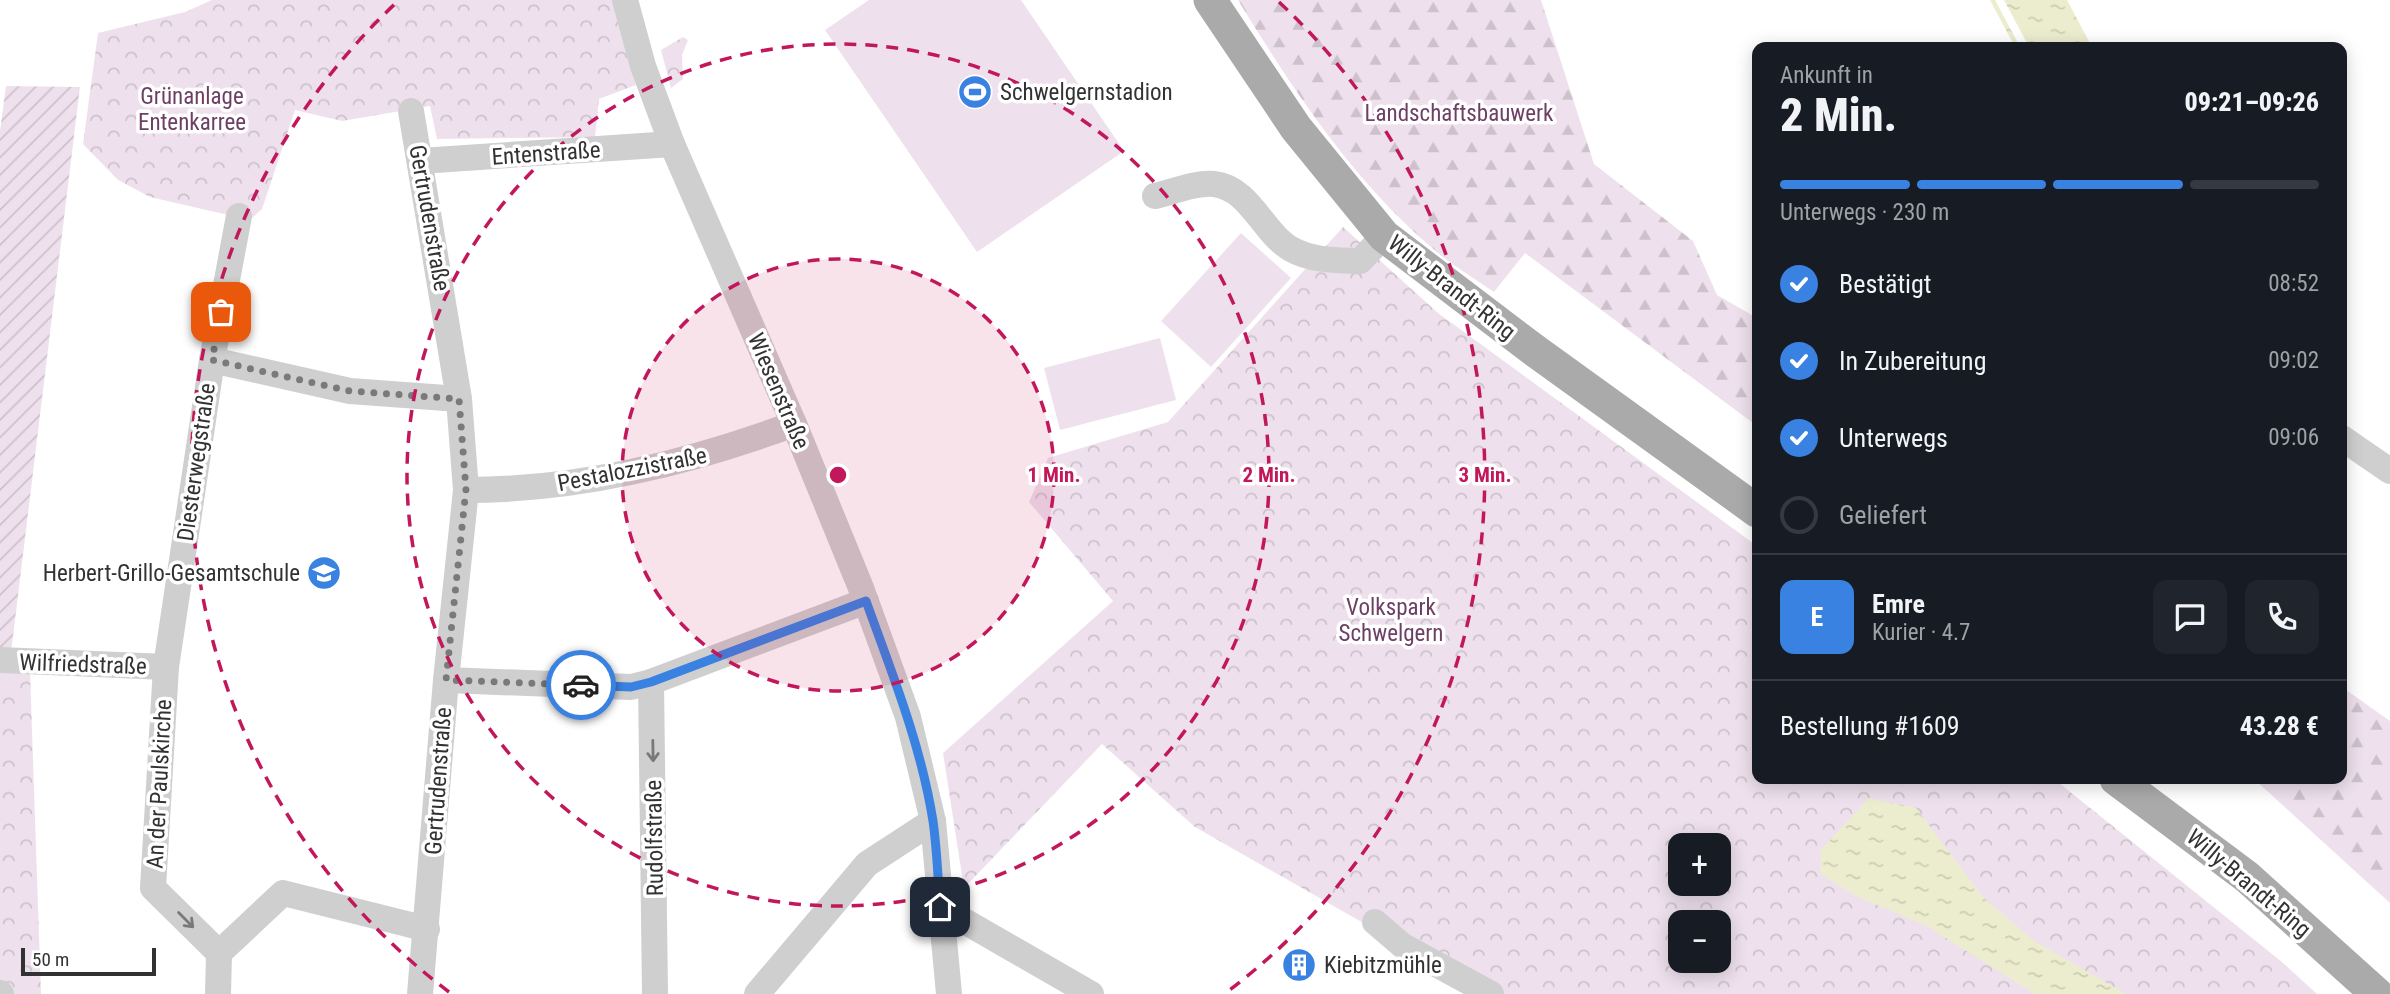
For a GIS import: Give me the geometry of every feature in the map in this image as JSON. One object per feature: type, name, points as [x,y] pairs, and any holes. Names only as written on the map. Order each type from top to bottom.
[{"type":"main road","name":"Willy-Brandt-Ring","points":[[1210,0],[1296,128],[1384,236],[1512,334],[1752,507]]},
{"type":"main road","name":"Willy-Brandt-Ring","points":[[2123,784],[2247,877],[2377,994]]},
{"type":"street","name":"Wiesenstraße","points":[[625,0],[643,66],[671,144],[794,424],[866,601],[908,717],[933,821],[949,994]]},
{"type":"street","name":"Gertrudenstraße","points":[[411,111],[459,399],[466,489],[446,680],[420,994]]},
{"type":"street","name":"Entenstraße","points":[[420,161],[671,144]]},
{"type":"street","points":[[1155,196],[1212,184],[1232,189],[1249,204],[1271,233],[1291,249],[1328,260],[1360,261],[1384,236]]},
{"type":"street","name":"Diesterwegstraße","points":[[166,667],[212,360],[239,216]]},
{"type":"street","points":[[212,360],[350,391],[459,399]]},
{"type":"street","name":"Pestalozzistraße","points":[[466,489],[515,490],[631,474],[723,450],[794,424]]},
{"type":"street","points":[[2347,441],[2390,471]]},
{"type":"street","points":[[446,680],[631,687],[651,682],[866,601]]},
{"type":"street","name":"Wilfriedstraße","points":[[0,660],[166,667]]},
{"type":"street","name":"An der Paulskirche","points":[[166,667],[153,888],[219,953]]},
{"type":"street","name":"Rudolfstraße","points":[[651,682],[655,994]]},
{"type":"street","points":[[757,994],[867,864],[933,821]]},
{"type":"street","points":[[218,994],[219,953],[283,893],[426,929]]},
{"type":"street","points":[[940,907],[1091,994]]},
{"type":"street","points":[[1375,922],[1403,946],[1491,994]]},
{"type":"green space","name":"Grünanlage Entenkarree","points":[[212,0],[612,0],[636,85],[599,99],[595,137],[437,139],[430,106],[342,121],[295,110],[262,209],[250,220],[150,197],[118,180],[83,144],[98,33],[185,12]]},
{"type":"green space","points":[[869,0],[1021,0],[1124,151],[977,252],[825,30]]},
{"type":"green space","name":"Landschaftsbauwerk","points":[[1238,0],[1541,0],[1594,164],[1693,241],[1717,295],[1752,315],[1752,422],[1525,253],[1494,292],[1458,268],[1437,252],[1379,197],[1327,134]]},
{"type":"green space","points":[[683,37],[688,40],[682,55],[683,79],[671,88],[661,50]]},
{"type":"green space","points":[[6,86],[80,87],[11,653],[0,653],[0,131]]},
{"type":"green space","name":"Volkspark Schwelgern","points":[[1343,227],[1438,313],[1752,542],[1752,784],[2060,784],[2282,962],[2317,994],[1488,994],[1195,827],[1102,744],[964,888],[943,753],[1113,601],[1029,502],[1048,458],[1168,422]]},
{"type":"green space","points":[[1241,233],[1291,278],[1211,367],[1161,321]]},
{"type":"green space","points":[[1160,338],[1176,400],[1060,430],[1044,368]]},
{"type":"green space","points":[[0,671],[30,672],[41,994],[0,994]]},
{"type":"green space","points":[[2347,691],[2390,721],[2390,903],[2259,784],[2347,784]]},
{"type":"water","points":[[1990,0],[1995,0],[2017,42],[2012,42]]},
{"type":"water","points":[[2004,0],[2067,0],[2089,42],[2026,42]]},
{"type":"water","points":[[1869,798],[1916,808],[1982,896],[2034,941],[2126,994],[2035,994],[1925,925],[1858,897],[1821,874],[1820,851]]},
{"type":"way so far","points":[[221,312],[212,360],[350,391],[459,399],[466,489],[446,680],[581,685]]},
{"type":"place","name":"Schwelgernstadion","points":[[975,92]]},
{"type":"place","name":"Herbert-Grillo-Gesamtschule","points":[[324,573]]},
{"type":"place","name":"Kiebitzmühle","points":[[1299,965]]},
{"type":"route","points":[[581,685],[631,687],[651,682],[866,601],[908,717],[918,758],[933,821],[940,907]]}]
